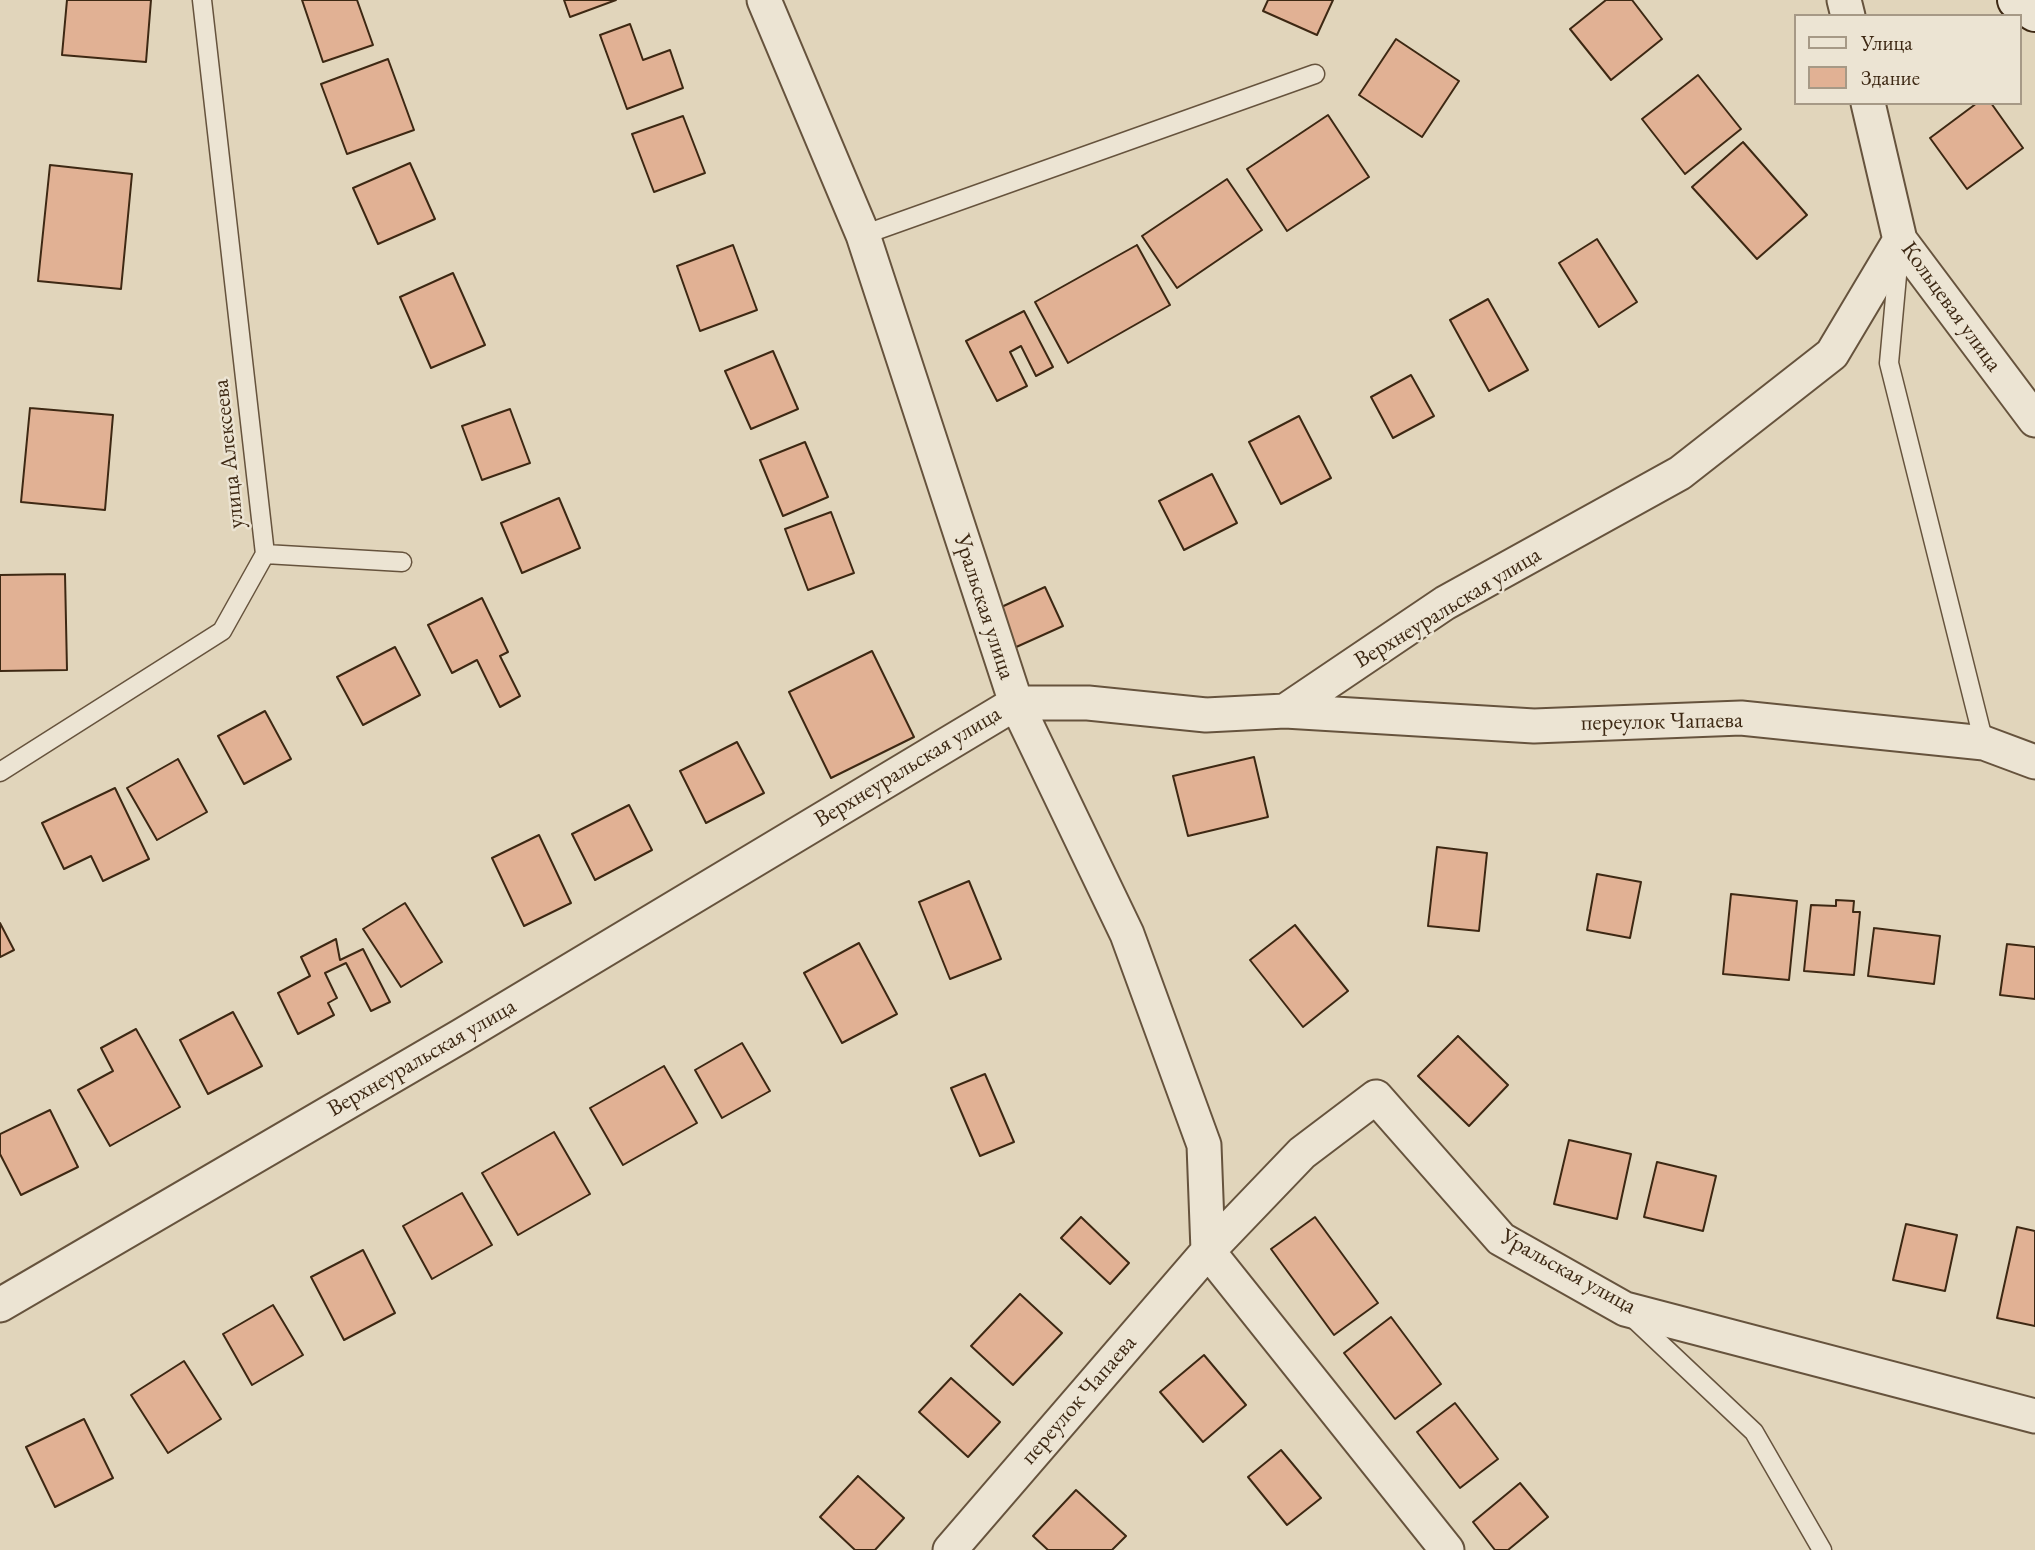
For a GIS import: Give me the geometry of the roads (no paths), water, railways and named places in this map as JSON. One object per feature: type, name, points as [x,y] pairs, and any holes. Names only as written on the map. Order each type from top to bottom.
[{"type":"main road","points":[[2017,0],[2035,12]]},
{"type":"street","name":"Уральская улица","points":[[764,0],[863,235],[1016,703],[1128,934],[1204,1145],[1208,1251]]},
{"type":"street","name":"Кольцевая улица","points":[[1868,105],[1900,240],[2035,420]]},
{"type":"street","name":"Верхнеуральская улица","points":[[0,1305],[461,1036],[1016,703],[1088,703],[1206,715],[1284,711],[1445,603],[1680,473],[1832,354],[1900,240]]},
{"type":"street","name":"переулок Чапаева","points":[[1284,711],[1534,726],[1741,718],[1984,743],[2035,762]]},
{"type":"street","name":"Уральская улица","points":[[1208,1251],[1302,1153],[1376,1097],[1501,1239],[1625,1309],[2035,1416]]},
{"type":"street","name":"переулок Чапаева","points":[[950,1550],[1208,1251]]},
{"type":"street","points":[[1208,1251],[1447,1550]]},
{"type":"lane","name":"улица Алексеева","points":[[0,772],[222,631],[265,554],[202,0]]},
{"type":"lane","points":[[863,235],[1315,74]]},
{"type":"lane","points":[[1900,240],[1889,363],[1984,743]]},
{"type":"lane","points":[[265,554],[402,562]]},
{"type":"lane","points":[[1625,1309],[1754,1432],[1822,1550]]}]
